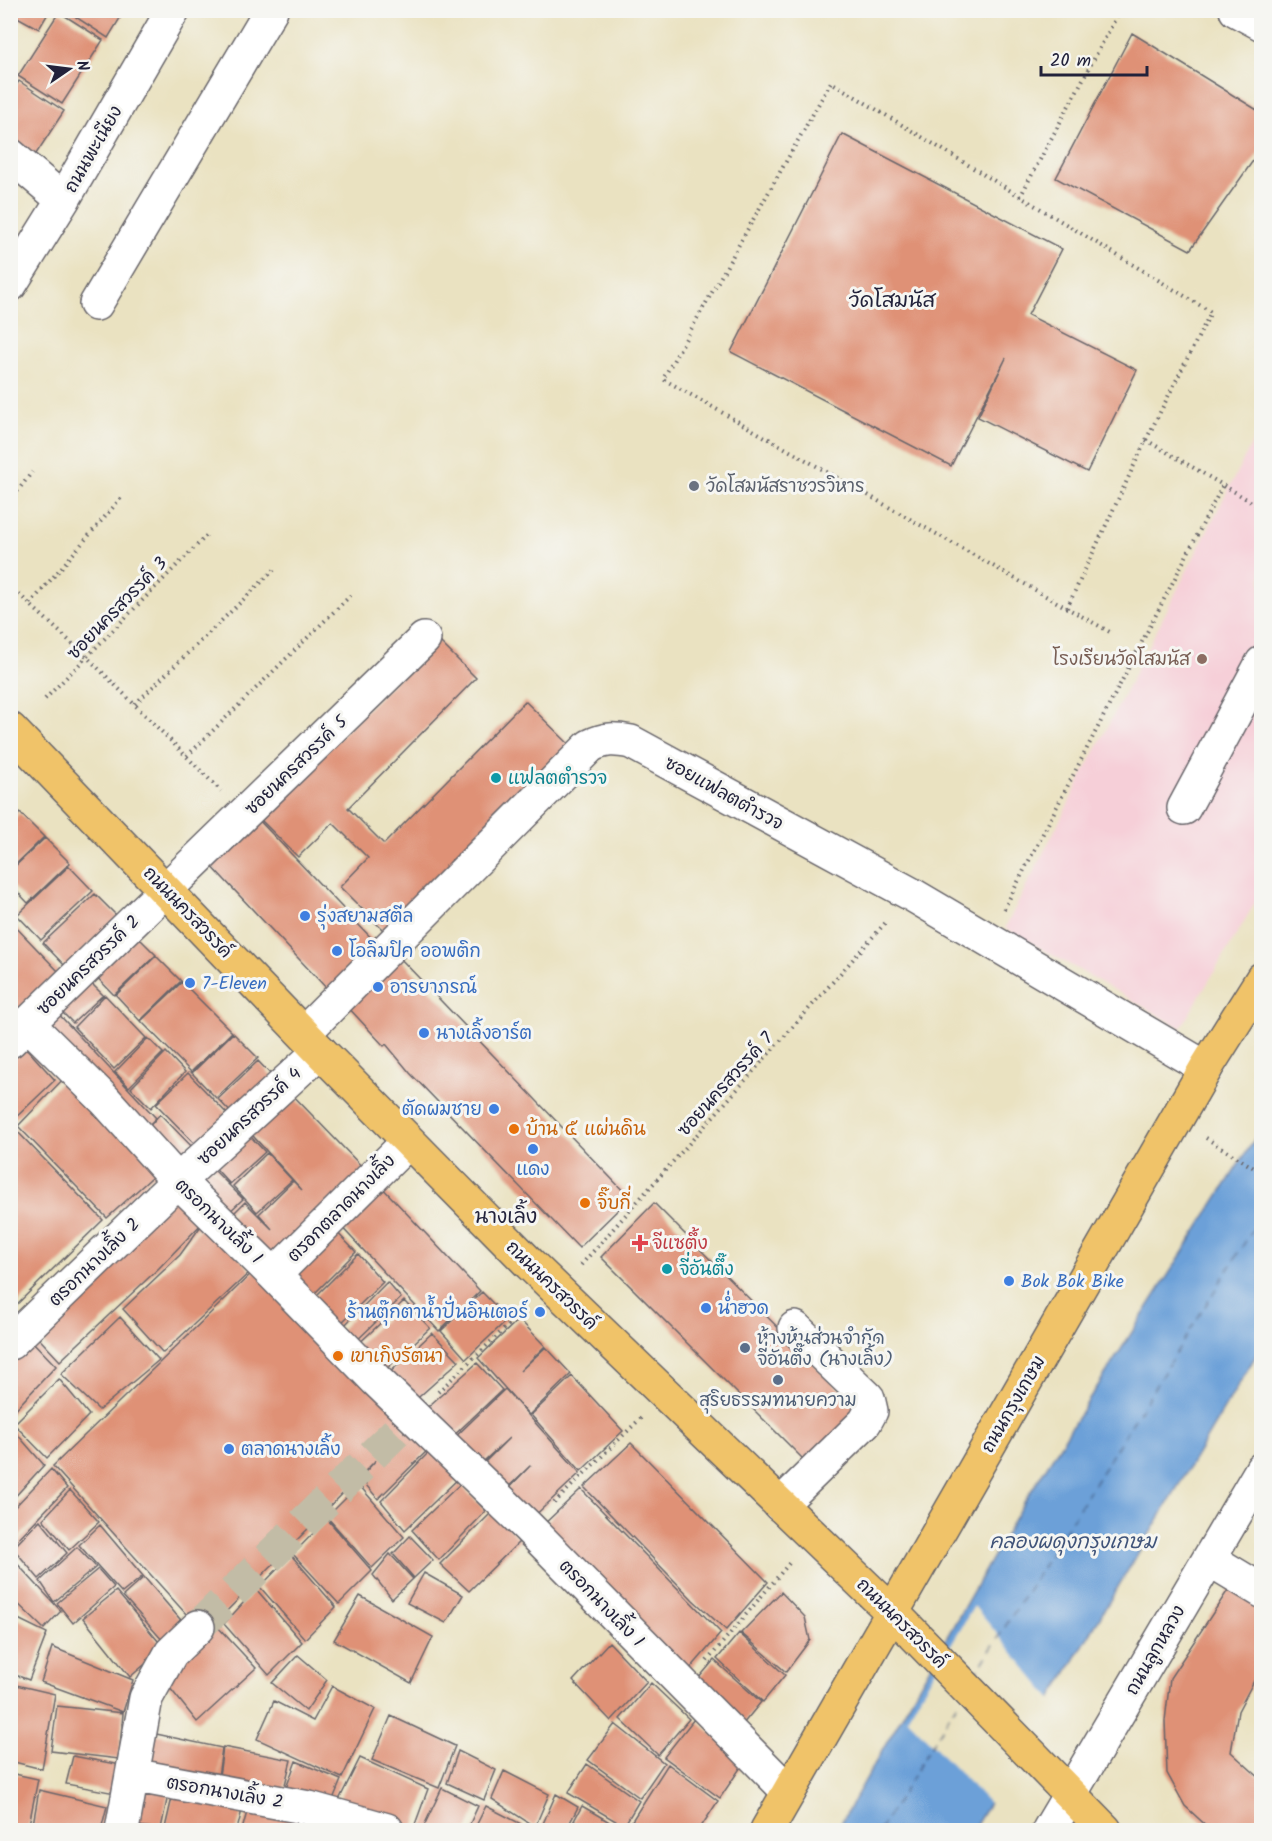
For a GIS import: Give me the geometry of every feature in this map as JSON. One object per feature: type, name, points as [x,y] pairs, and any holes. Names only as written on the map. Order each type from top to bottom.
[{"type":"main road","name":"ถนนนครสวรรค์","points":[[10,729],[408,1142],[554,1289],[893,1613],[1105,1830]]},
{"type":"main road","name":"ถนนกรุงเกษม","points":[[768,1830],[1206,1068],[1262,979]]},
{"type":"street","name":"ถนนพะเนียง","points":[[10,285],[63,200],[173,10]]},
{"type":"street","points":[[96,304],[271,10]]},
{"type":"street","points":[[1236,10],[1262,24]]},
{"type":"street","points":[[10,155],[63,200]]},
{"type":"street","name":"ซอยนครสวรรค์ 5","points":[[167,890],[424,639]]},
{"type":"street","points":[[1184,808],[1262,663]]},
{"type":"street","name":"ซอยแฟลตตำรวจ","points":[[312,1042],[590,746],[599,741],[611,739],[631,742],[912,894],[1206,1068]]},
{"type":"street","name":"ซอยนครสวรรค์ 2","points":[[19,1032],[167,890]]},
{"type":"street","name":"ตรอกนางเลิ้ง 1","points":[[19,1032],[105,1100],[178,1181],[376,1380],[408,1420],[528,1527],[789,1792]]},
{"type":"street","name":"ซอยนครสวรรค์ 4","points":[[178,1181],[312,1042]]},
{"type":"street","name":"ตรอกตลาดนางเลิ้ง","points":[[274,1275],[408,1142]]},
{"type":"street","name":"ตรอกนางเลิ้ง 2","points":[[10,1343],[178,1181]]},
{"type":"street","points":[[780,1505],[865,1422],[871,1410],[868,1398],[795,1328]]},
{"type":"street","name":"ถนนลูกหลวง","points":[[1049,1830],[1262,1469]]},
{"type":"street","points":[[1209,1559],[1262,1591]]},
{"type":"street","points":[[122,1830],[146,1698],[171,1653],[198,1627]]},
{"type":"street","name":"ตรอกนางเลิ้ง 2","points":[[132,1775],[309,1808],[387,1830]]},
{"type":"path","points":[[1020,197],[1118,14]]},
{"type":"path","points":[[1067,608],[1146,440],[1211,312],[831,82],[663,379],[1067,608],[1110,632]]},
{"type":"path","points":[[1146,440],[1262,508]]},
{"type":"path","points":[[10,501],[32,472]]},
{"type":"path","points":[[988,939],[1223,485]]},
{"type":"path","points":[[30,604],[122,498]]},
{"type":"path","name":"ซอยนครสวรรค์ 3","points":[[45,699],[207,535]]},
{"type":"path","points":[[135,704],[274,570]]},
{"type":"path","points":[[10,586],[88,658],[244,815]]},
{"type":"path","points":[[187,756],[351,595]]},
{"type":"path","name":"ซอยนครสวรรค์ 7","points":[[408,1420],[554,1289],[912,894]]},
{"type":"path","points":[[1237,1158],[1262,1173]]},
{"type":"path","points":[[528,1527],[666,1395]]},
{"type":"path","points":[[685,1687],[812,1536]]},
{"type":"shaded area","name":"โรงเรียนวัดโสมนัส","points":[[1261,425],[1261,893],[1181,1028],[1005,928]]},
{"type":"water","name":"คลองผดุงกรุงเกษม","points":[[1261,1129],[1261,1347],[973,1830],[837,1830],[1021,1507]]},
{"type":"pier","points":[[974,1606],[1053,1701],[991,1805],[907,1718]]},
{"type":"building","points":[[10,10],[50,10],[39,29],[10,13]]},
{"type":"building","points":[[65,10],[125,10],[108,38]]},
{"type":"building","points":[[59,12],[103,40],[62,104],[18,76]]},
{"type":"building","points":[[1132,33],[1262,113],[1262,148],[1190,250],[1056,178]]},
{"type":"building","points":[[19,81],[64,111],[34,157],[10,142],[10,94]]},
{"type":"building","points":[[842,134],[1062,249],[1028,315],[1137,370],[1087,472],[978,417],[1006,358],[951,466],[731,352]]},
{"type":"building","name":"แฟลตตำรวจ","points":[[437,639],[476,678],[348,808],[384,844],[525,701],[573,748],[388,935],[340,887],[368,858],[333,823],[298,857],[259,818]]},
{"type":"building","points":[[10,804],[18,812],[10,820]]},
{"type":"building","points":[[20,813],[44,837],[10,870],[10,822]]},
{"type":"building","points":[[254,815],[377,944],[329,991],[207,861]]},
{"type":"building","points":[[45,838],[70,863],[28,903],[10,884],[10,871]]},
{"type":"building","points":[[69,866],[93,891],[41,940],[17,915]]},
{"type":"building","points":[[95,894],[118,917],[66,967],[43,943]]},
{"type":"building","points":[[10,921],[59,972],[15,1015],[10,1010]]},
{"type":"building","points":[[131,930],[156,955],[114,995],[90,970]]},
{"type":"building","points":[[397,955],[630,1198],[579,1248],[410,1073],[386,1044],[384,1046],[346,1005]]},
{"type":"building","points":[[156,956],[181,981],[140,1021],[116,995]]},
{"type":"building","points":[[84,976],[103,995],[73,1023],[55,1005]]},
{"type":"building","points":[[182,982],[232,1032],[191,1072],[141,1021]]},
{"type":"building","points":[[105,995],[146,1038],[114,1069],[74,1027]]},
{"type":"building","points":[[52,1007],[156,1118],[140,1133],[74,1064],[84,1055],[74,1063],[36,1022]]},
{"type":"building","points":[[233,1033],[258,1058],[216,1098],[192,1073]]},
{"type":"building","points":[[148,1038],[163,1053],[129,1087],[115,1072]]},
{"type":"building","points":[[26,1048],[55,1080],[10,1123],[10,1062]]},
{"type":"building","points":[[166,1052],[185,1072],[151,1108],[131,1088]]},
{"type":"building","points":[[258,1061],[276,1080],[237,1119],[218,1099]]},
{"type":"building","points":[[188,1073],[232,1119],[200,1149],[156,1104]]},
{"type":"building","points":[[68,1074],[161,1169],[107,1218],[18,1126]]},
{"type":"building","points":[[285,1087],[367,1172],[277,1266],[228,1219],[245,1202],[272,1229],[259,1214],[293,1181],[302,1190],[244,1126]]},
{"type":"building","points":[[160,1114],[199,1154],[177,1175],[140,1137]]},
{"type":"building","points":[[240,1125],[265,1152],[230,1184],[206,1158]]},
{"type":"building","points":[[15,1129],[103,1220],[10,1311],[10,1133]]},
{"type":"building","points":[[267,1153],[292,1180],[257,1212],[233,1186]]},
{"type":"building","points":[[203,1159],[243,1199],[226,1215],[187,1175]]},
{"type":"building","points":[[377,1182],[480,1291],[439,1331],[336,1221]]},
{"type":"building","points":[[177,1189],[206,1219],[159,1268],[60,1361],[31,1330]]},
{"type":"building","points":[[654,1203],[863,1413],[810,1466],[601,1257]]},
{"type":"building","points":[[206,1219],[251,1271],[163,1353],[123,1309],[180,1255]]},
{"type":"building","points":[[330,1225],[356,1252],[307,1301],[279,1275]]},
{"type":"building","points":[[358,1254],[383,1282],[334,1330],[308,1304]]},
{"type":"building","name":"ตลาดนางเลิ้ง","points":[[258,1267],[402,1416],[404,1432],[410,1426],[432,1446],[378,1499],[360,1478],[376,1460],[204,1634],[53,1466]]},
{"type":"building","points":[[387,1282],[401,1298],[351,1346],[338,1332]]},
{"type":"building","points":[[482,1292],[508,1319],[466,1359],[441,1331]]},
{"type":"building","points":[[404,1301],[430,1328],[379,1376],[352,1350]]},
{"type":"building","points":[[120,1317],[159,1360],[99,1410],[61,1374]]},
{"type":"building","points":[[519,1319],[545,1346],[520,1371],[546,1347],[571,1374],[529,1415],[478,1358]]},
{"type":"building","points":[[432,1333],[459,1361],[411,1404],[385,1377]]},
{"type":"building","points":[[30,1339],[56,1366],[10,1415],[10,1358]]},
{"type":"building","points":[[477,1363],[502,1390],[448,1441],[421,1413]]},
{"type":"building","points":[[572,1376],[623,1431],[581,1471],[531,1415]]},
{"type":"building","points":[[59,1379],[89,1415],[47,1458],[14,1424]]},
{"type":"building","points":[[505,1389],[580,1473],[527,1523],[500,1497],[531,1465],[499,1496],[476,1471],[509,1438],[474,1470],[449,1443]]},
{"type":"building","points":[[10,1426],[44,1465],[10,1502]]},
{"type":"building","points":[[631,1443],[768,1582],[726,1630],[693,1600],[584,1487]]},
{"type":"building","points":[[432,1449],[461,1476],[405,1530],[381,1501]]},
{"type":"building","points":[[51,1469],[67,1488],[15,1542],[10,1539],[10,1512]]},
{"type":"building","points":[[460,1484],[486,1511],[439,1560],[412,1530]]},
{"type":"building","points":[[359,1485],[404,1537],[372,1568],[327,1517]]},
{"type":"building","points":[[581,1489],[721,1633],[684,1676],[540,1528]]},
{"type":"building","points":[[70,1490],[99,1522],[69,1550],[43,1519]]},
{"type":"building","points":[[492,1512],[521,1540],[469,1591],[440,1564]]},
{"type":"building","points":[[327,1519],[372,1571],[339,1604],[293,1554]]},
{"type":"building","points":[[40,1520],[67,1553],[39,1579],[13,1548]]},
{"type":"building","points":[[100,1525],[143,1576],[122,1593],[79,1545]]},
{"type":"building","points":[[410,1536],[433,1560],[414,1578],[393,1554]]},
{"type":"building","points":[[77,1547],[96,1567],[54,1602],[40,1581]]},
{"type":"building","points":[[390,1554],[413,1579],[392,1599],[373,1575]]},
{"type":"building","points":[[291,1555],[336,1607],[305,1639],[260,1587]]},
{"type":"building","points":[[10,1556],[61,1611],[44,1629],[10,1596]]},
{"type":"building","points":[[98,1569],[114,1587],[73,1623],[57,1603]]},
{"type":"building","points":[[424,1573],[463,1595],[446,1623],[407,1603]]},
{"type":"building","points":[[144,1577],[185,1625],[164,1642],[123,1596]]},
{"type":"building","points":[[1234,1581],[1262,1598],[1262,1680],[1256,1677],[1238,1711],[1231,1752],[1262,1780],[1262,1830],[1211,1830],[1185,1806],[1167,1773],[1165,1721],[1170,1678]]},
{"type":"building","points":[[256,1589],[302,1642],[269,1675],[224,1624]]},
{"type":"building","points":[[116,1591],[164,1648],[130,1677],[83,1618]]},
{"type":"building","points":[[781,1592],[805,1617],[810,1640],[786,1672],[741,1633]]},
{"type":"building","points":[[360,1596],[433,1637],[411,1683],[334,1640]]},
{"type":"building","points":[[10,1615],[47,1633],[29,1680],[10,1673]]},
{"type":"building","points":[[216,1625],[256,1668],[197,1722],[162,1678]]},
{"type":"building","points":[[739,1633],[785,1675],[763,1702],[717,1659]]},
{"type":"building","points":[[609,1642],[647,1682],[611,1721],[573,1681]]},
{"type":"building","points":[[52,1647],[133,1680],[123,1712],[41,1682]]},
{"type":"building","points":[[298,1655],[327,1680],[306,1711],[272,1683]]},
{"type":"building","points":[[714,1660],[761,1702],[738,1730],[692,1686]]},
{"type":"building","points":[[651,1683],[689,1719],[658,1755],[620,1719]]},
{"type":"building","points":[[12,1684],[55,1694],[42,1769],[10,1761]]},
{"type":"building","points":[[332,1686],[375,1709],[342,1778],[257,1739],[274,1701],[313,1721]]},
{"type":"building","points":[[57,1706],[123,1713],[119,1759],[51,1751]]},
{"type":"building","points":[[391,1716],[455,1746],[439,1788],[372,1760]]},
{"type":"building","points":[[694,1719],[745,1761],[720,1798],[664,1757]]},
{"type":"building","points":[[615,1724],[664,1763],[640,1798],[588,1760]]},
{"type":"building","points":[[147,1732],[222,1748],[217,1784],[140,1771]]},
{"type":"building","points":[[223,1747],[291,1760],[282,1797],[218,1784]]},
{"type":"building","points":[[458,1751],[496,1770],[484,1800],[447,1783]]},
{"type":"building","points":[[73,1756],[121,1765],[115,1793],[66,1784]]},
{"type":"building","points":[[360,1758],[428,1789],[413,1830],[396,1830],[335,1808]]},
{"type":"building","points":[[296,1761],[341,1780],[329,1809],[285,1791]]},
{"type":"building","points":[[587,1764],[639,1801],[624,1826],[568,1793]]},
{"type":"building","points":[[668,1764],[718,1801],[699,1830],[633,1830],[628,1827]]},
{"type":"building","points":[[504,1771],[549,1794],[535,1827],[492,1799]]},
{"type":"building","points":[[10,1773],[38,1779],[28,1830],[10,1830]]},
{"type":"building","points":[[139,1780],[170,1785],[161,1829],[131,1825]]},
{"type":"building","points":[[442,1788],[478,1806],[467,1830],[422,1830]]},
{"type":"building","points":[[174,1789],[244,1802],[237,1830],[165,1828]]},
{"type":"building","points":[[39,1790],[107,1806],[101,1830],[32,1830]]},
{"type":"building","points":[[556,1794],[578,1807],[566,1830],[549,1830],[542,1826]]},
{"type":"building","points":[[250,1801],[298,1812],[294,1830],[242,1830]]},
{"type":"building","points":[[486,1806],[523,1825],[521,1830],[474,1830]]},
{"type":"building","points":[[582,1806],[606,1820],[622,1830],[569,1830]]},
{"type":"building","points":[[300,1814],[334,1830],[296,1830]]},
{"type":"ferry route","points":[[975,1675],[1262,1215]]},
{"type":"ferry route","points":[[880,1830],[958,1702]]},
{"type":"tunnel","points":[[198,1627],[403,1425]]},
{"type":"place","name":"วัดโสมนัสราชวรวิหาร","points":[[694,486]]},
{"type":"place","name":"โรงเรียนวัดโสมนัส","points":[[1202,659]]},
{"type":"place","name":"แฟลตตำรวจ","points":[[496,778]]},
{"type":"place","name":"รุ่งสยามสตีล","points":[[305,916]]},
{"type":"place","name":"โอลิมปิค ออพติก","points":[[337,951]]},
{"type":"place","name":"7-Eleven","points":[[190,983]]},
{"type":"place","name":"อารยาภรณ์","points":[[378,987]]},
{"type":"place","name":"นางเลิ้งอาร์ต","points":[[424,1033]]},
{"type":"place","name":"ตัดผมชาย","points":[[494,1109]]},
{"type":"place","name":"บ้าน ๕ แผ่นดิน","points":[[514,1129]]},
{"type":"place","name":"แดง","points":[[533,1149]]},
{"type":"place","name":"จิ๊บกี่","points":[[585,1203]]},
{"type":"place","name":"จีแซตึ้ง","points":[[640,1243]]},
{"type":"place","name":"จี่อันตึ๊ง","points":[[667,1269]]},
{"type":"place","name":"Bok Bok Bike","points":[[1009,1281]]},
{"type":"place","name":"น่ำฮวด","points":[[706,1308]]},
{"type":"place","name":"ร้านตุ๊กตาน้ำปั่นอินเตอร์","points":[[540,1312]]},
{"type":"place","name":"ห้างหุ้นส่วนจำกัด จี่อันตึ๊ง (นางเลิ้ง)","points":[[745,1348]]},
{"type":"place","name":"เขาเกิงรัตนา","points":[[338,1356]]},
{"type":"place","name":"สุริยธรรมทนายความ","points":[[778,1380]]},
{"type":"place","name":"ตลาดนางเลิ้ง","points":[[229,1449]]},
{"type":"district","name":"วัดโสมนัส","points":[[892,300]]},
{"type":"district","name":"นางเลิ้ง","points":[[506,1216]]}]
